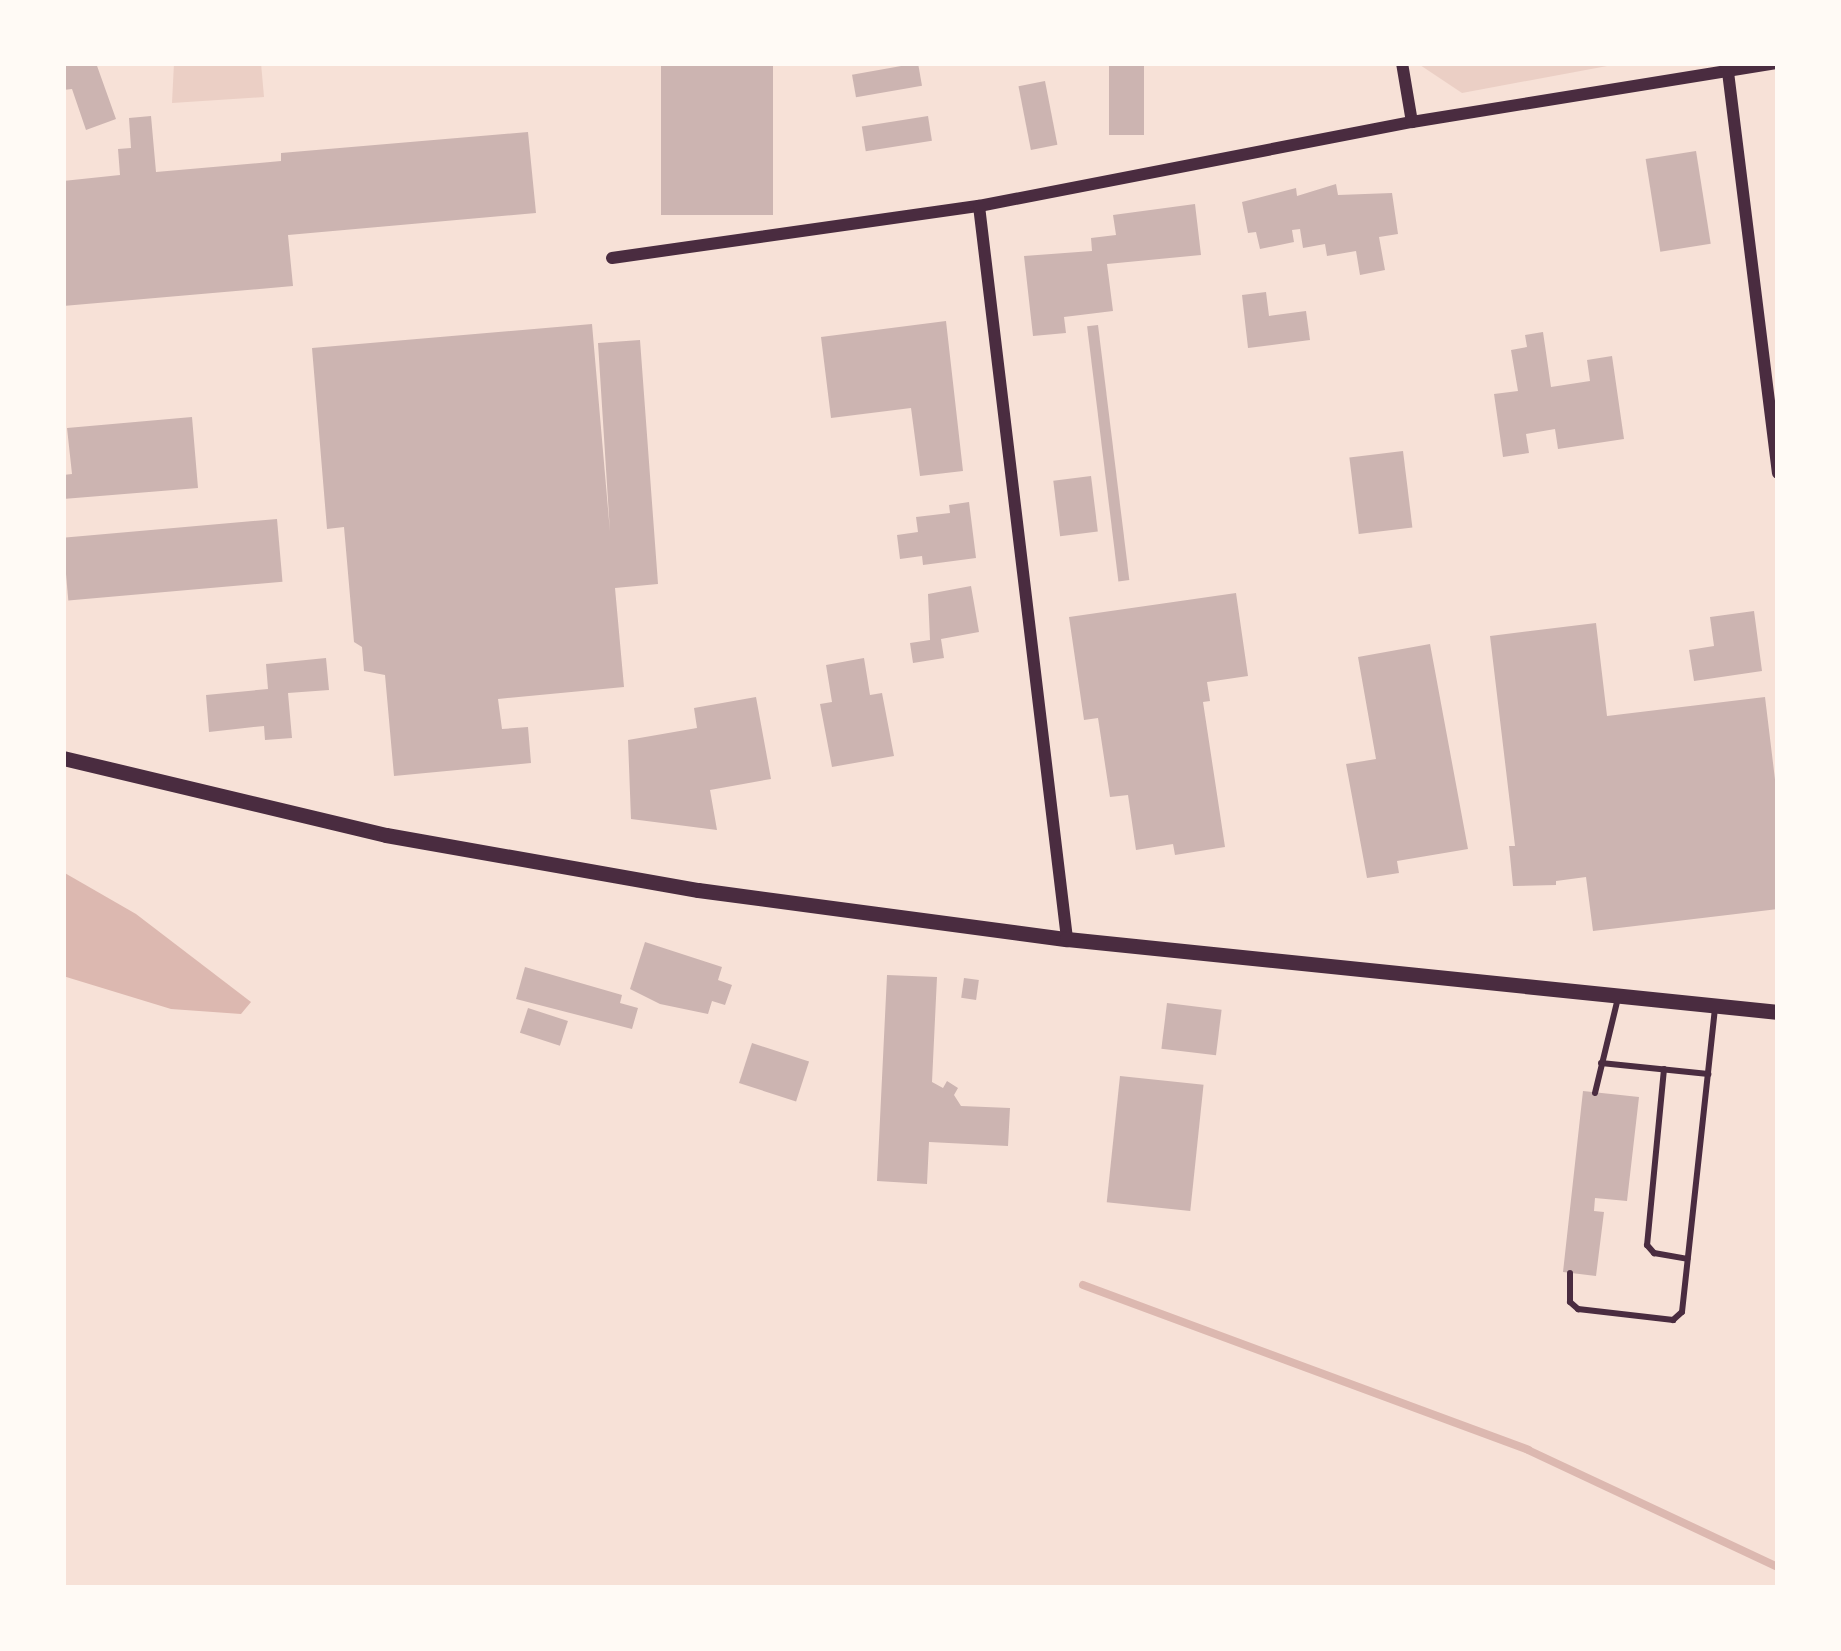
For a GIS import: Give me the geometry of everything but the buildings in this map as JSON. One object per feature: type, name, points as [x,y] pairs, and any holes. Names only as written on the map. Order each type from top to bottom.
[{"type":"street","points":[[1402,63],[1412,122]]},
{"type":"street","points":[[612,258],[980,206],[1412,122],[1776,63]]},
{"type":"street","points":[[1728,72],[1778,473]]},
{"type":"street","points":[[980,206],[1067,939]]},
{"type":"street","points":[[63,758],[386,835],[698,890],[1067,939],[1778,1012]]},
{"type":"lane","points":[[1595,1093],[1619,995]]},
{"type":"lane","points":[[1570,1273],[1570,1302],[1578,1309],[1673,1320],[1682,1312],[1715,1005]]},
{"type":"lane","points":[[1600,1063],[1708,1074]]},
{"type":"lane","points":[[1664,1069],[1647,1245],[1654,1252],[1687,1259]]},
{"type":"shaded area","points":[[174,63],[261,63],[264,97],[172,103]]},
{"type":"shaded area","points":[[1417,63],[1618,63],[1618,64],[1462,93]]},
{"type":"shaded area","points":[[63,872],[136,914],[251,1002],[241,1014],[171,1009],[63,976]]},
{"type":"waterway","points":[[1083,1285],[1528,1450],[1778,1567]]}]
